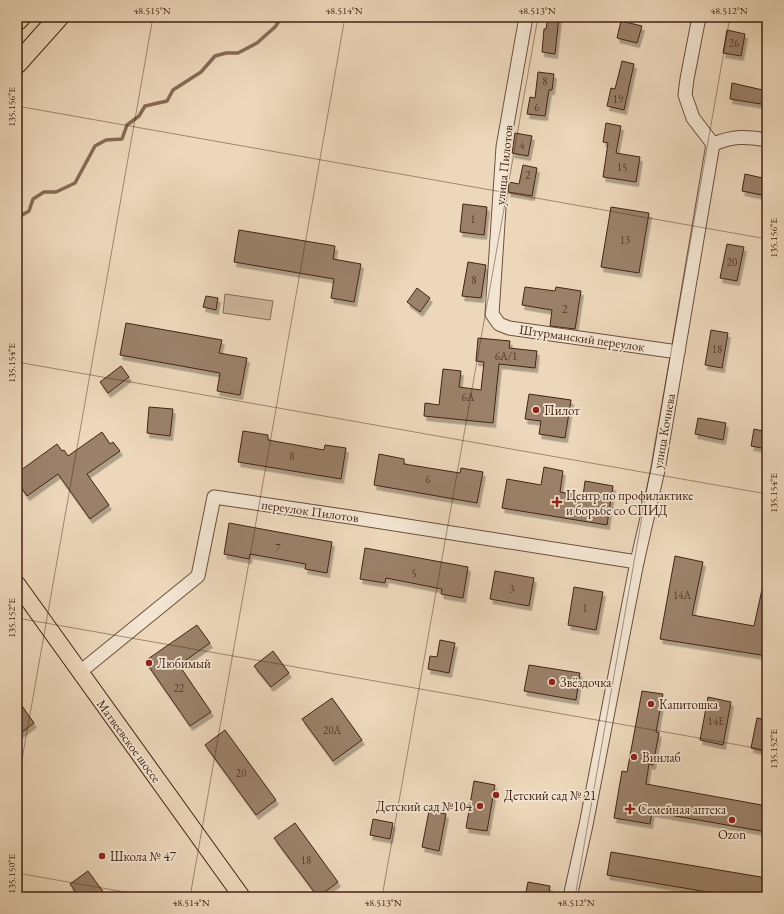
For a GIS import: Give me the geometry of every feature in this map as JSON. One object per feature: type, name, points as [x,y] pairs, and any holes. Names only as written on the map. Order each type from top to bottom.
[{"type":"highway","points":[[17,21],[21,17]]},
{"type":"highway","points":[[17,64],[59,17]]},
{"type":"main road","name":"Матвеевское шоссе","points":[[17,584],[242,897]]},
{"type":"street","name":"улица Пилотов","points":[[492,314],[503,147],[526,17]]},
{"type":"street","points":[[699,17],[685,95],[693,118],[713,144],[730,138],[751,137],[767,140]]},
{"type":"street","name":"улица Кочнева","points":[[570,897],[586,825],[637,562],[658,470],[713,144]]},
{"type":"street","name":"Штурманский переулок","points":[[492,314],[499,324],[508,328],[678,352]]},
{"type":"street","name":"переулок Пилотов","points":[[80,672],[198,576],[214,497],[637,562]]},
{"type":"shaded area","points":[[225,294],[273,301],[270,320],[223,313]]},
{"type":"building","points":[[548,17],[559,17],[555,54],[542,52],[544,29],[546,29]]},
{"type":"building","points":[[621,21],[642,26],[637,43],[617,38]]},
{"type":"building","points":[[727,30],[745,34],[741,56],[723,53]]},
{"type":"building","points":[[622,61],[634,64],[624,110],[607,106],[611,88],[615,89]]},
{"type":"building","points":[[538,72],[554,74],[552,90],[549,90],[545,116],[527,114],[530,97],[535,98]]},
{"type":"building","points":[[732,83],[767,91],[767,105],[730,99]]},
{"type":"building","points":[[606,123],[621,126],[616,153],[640,157],[636,182],[603,177],[608,143],[603,142]]},
{"type":"building","points":[[515,133],[532,136],[528,156],[512,153]]},
{"type":"building","points":[[523,165],[537,168],[532,196],[508,192],[509,182],[519,184]]},
{"type":"building","points":[[745,174],[767,179],[767,196],[742,191]]},
{"type":"building","points":[[463,204],[487,207],[484,235],[460,232]]},
{"type":"building","points":[[611,207],[649,213],[639,273],[601,267]]},
{"type":"building","points":[[239,230],[335,246],[333,259],[361,264],[354,302],[331,298],[334,279],[234,262]]},
{"type":"building","points":[[727,244],[744,247],[737,281],[720,278]]},
{"type":"building","points":[[468,262],[486,265],[481,298],[462,296]]},
{"type":"building","points":[[525,287],[555,291],[556,287],[581,291],[575,329],[550,326],[552,310],[522,305]]},
{"type":"building","points":[[417,288],[430,298],[420,312],[407,302]]},
{"type":"building","points":[[206,296],[218,298],[216,310],[203,307]]},
{"type":"building","points":[[126,323],[222,340],[219,353],[247,358],[240,395],[217,391],[220,373],[120,355]]},
{"type":"building","points":[[711,330],[728,333],[722,368],[705,365]]},
{"type":"building","points":[[478,338],[510,341],[509,348],[537,351],[535,368],[499,364],[493,423],[424,416],[425,403],[439,405],[443,369],[461,371],[459,387],[481,390],[484,362],[476,361]]},
{"type":"building","points":[[121,366],[129,377],[108,393],[100,382]]},
{"type":"building","points":[[529,394],[571,400],[565,438],[539,434],[541,421],[525,419]]},
{"type":"building","points":[[149,407],[173,409],[170,436],[147,433]]},
{"type":"building","points":[[698,418],[726,423],[723,440],[695,434]]},
{"type":"building","points":[[754,429],[767,432],[767,449],[751,446]]},
{"type":"building","points":[[243,431],[268,435],[268,440],[324,450],[325,445],[346,448],[341,479],[238,462]]},
{"type":"building","points":[[102,432],[110,444],[113,442],[120,451],[87,474],[109,505],[90,519],[58,474],[27,496],[17,481],[17,473],[57,444],[68,456]]},
{"type":"building","points":[[379,454],[404,459],[404,464],[460,473],[461,468],[483,472],[477,503],[374,485]]},
{"type":"building","name":"Центр по профилактике и борьбе со СПИД","points":[[544,467],[563,471],[560,492],[583,496],[585,481],[613,486],[607,525],[502,508],[507,479],[541,485]]},
{"type":"building","points":[[229,523],[332,542],[327,573],[305,569],[306,564],[250,554],[249,559],[224,554]]},
{"type":"building","points":[[365,548],[468,567],[463,598],[441,594],[442,589],[386,578],[385,583],[360,579]]},
{"type":"building","points":[[675,556],[703,562],[692,615],[754,626],[763,585],[767,585],[767,656],[660,639]]},
{"type":"building","points":[[495,571],[534,578],[529,606],[490,599]]},
{"type":"building","points":[[574,587],[603,592],[596,630],[568,625]]},
{"type":"building","points":[[197,625],[210,643],[179,665],[211,712],[190,726],[145,661]]},
{"type":"building","points":[[440,640],[455,643],[449,673],[428,669],[430,656],[437,657]]},
{"type":"building","points":[[273,651],[289,673],[271,687],[254,666]]},
{"type":"building","name":"Звёздочка","points":[[529,665],[580,673],[576,700],[524,691]]},
{"type":"building","points":[[642,691],[663,694],[656,732],[659,733],[653,765],[649,764],[646,784],[767,806],[767,832],[652,812],[650,824],[614,818],[622,771],[627,772]]},
{"type":"building","points":[[708,697],[731,702],[723,745],[700,740]]},
{"type":"building","points":[[332,698],[362,740],[333,761],[302,719]]},
{"type":"building","points":[[17,699],[34,723],[17,736]]},
{"type":"building","points":[[757,718],[767,720],[767,752],[751,748]]},
{"type":"building","points":[[225,730],[276,800],[256,815],[205,745]]},
{"type":"building","name":"Детский сад №104","points":[[474,781],[495,785],[487,831],[466,828]]},
{"type":"building","points":[[429,811],[446,814],[439,851],[422,847]]},
{"type":"building","points":[[373,819],[393,823],[390,839],[370,835]]},
{"type":"building","points":[[295,823],[338,882],[318,897],[274,838]]},
{"type":"building","points":[[611,852],[767,878],[767,897],[737,897],[607,875]]},
{"type":"building","points":[[88,871],[107,897],[79,897],[70,884]]},
{"type":"building","points":[[528,882],[550,886],[548,897],[525,897]]},
{"type":"waterway","points":[[17,218],[29,211],[33,199],[44,192],[56,192],[75,183],[95,146],[106,140],[122,139],[127,125],[139,116],[145,106],[167,101],[173,90],[201,72],[215,56],[226,53],[238,53],[257,43],[275,27],[282,17]]},
{"type":"place","name":"Пилот","points":[[536,410]]},
{"type":"place","name":"Центр по профилактике и борьбе со СПИД","points":[[557,502]]},
{"type":"place","name":"Любимый","points":[[149,663]]},
{"type":"place","name":"Звёздочка","points":[[552,682]]},
{"type":"place","name":"Капитошка","points":[[651,704]]},
{"type":"place","name":"Винлаб","points":[[634,757]]},
{"type":"place","name":"Детский сад № 21","points":[[496,795]]},
{"type":"place","name":"Детский сад №104","points":[[480,806]]},
{"type":"place","name":"Семейная аптека","points":[[630,809]]},
{"type":"place","name":"Ozon","points":[[732,820]]},
{"type":"place","name":"Школа № 47","points":[[102,856]]}]
